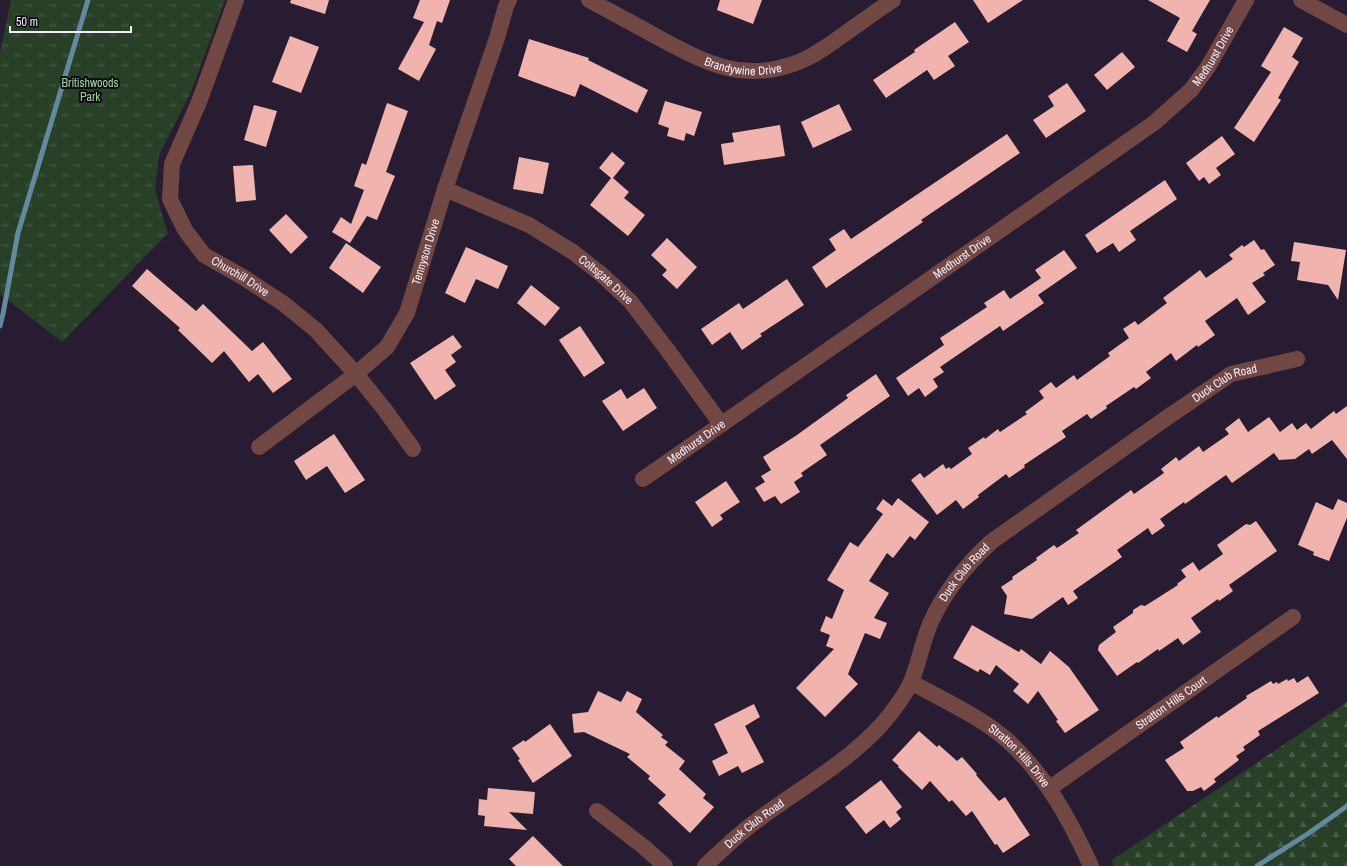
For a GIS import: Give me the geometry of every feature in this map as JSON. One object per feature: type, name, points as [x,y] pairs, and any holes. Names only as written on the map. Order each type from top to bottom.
[{"type":"street","name":"Churchill Drive","points":[[236,0],[199,102],[172,164],[170,200],[185,230],[204,255],[243,277],[284,304],[316,330],[386,410],[413,449]]},
{"type":"street","name":"Tennyson Drive","points":[[259,447],[356,374],[387,346],[407,313],[445,189],[497,38],[506,6],[510,0]]},
{"type":"street","name":"Brandywine Drive","points":[[589,0],[685,52],[711,64],[736,70],[758,71],[779,68],[796,63],[816,54],[892,0]]},
{"type":"street","name":"Medhurst Drive","points":[[643,479],[1154,123],[1191,90],[1208,67],[1246,0]]},
{"type":"street","points":[[1301,0],[1347,25]]},
{"type":"street","name":"Coltsgate Drive","points":[[445,189],[529,225],[573,252],[601,274],[630,301],[721,424]]},
{"type":"street","name":"Duck Club Road","points":[[705,866],[753,824],[849,755],[881,724],[894,708],[911,682],[923,642],[943,600],[957,578],[972,559],[991,542],[1164,419],[1231,374],[1297,359]]},
{"type":"street","name":"Stratton Hills Court","points":[[1050,788],[1293,617]]},
{"type":"street","name":"Stratton Hills Drive","points":[[911,682],[983,723],[1007,740],[1050,788],[1068,818],[1091,866]]},
{"type":"street","points":[[597,811],[644,847],[665,866]]},
{"type":"green space","name":"Britishwoods Park","points":[[11,0],[225,0],[191,92],[159,155],[155,189],[168,233],[62,342],[0,294],[0,53]]},
{"type":"green space","points":[[1347,702],[1347,866],[1113,866],[1112,860]]},
{"type":"building","points":[[291,0],[329,0],[325,14],[290,3]]},
{"type":"building","points":[[420,0],[450,0],[442,23],[437,21],[429,45],[436,49],[419,81],[398,69],[424,22],[413,18]]},
{"type":"building","points":[[720,0],[762,0],[753,24],[717,10]]},
{"type":"building","points":[[973,0],[1023,0],[988,23]]},
{"type":"building","points":[[1148,0],[1210,0],[1192,31],[1197,34],[1187,52],[1167,41],[1180,18]]},
{"type":"building","points":[[955,22],[969,42],[948,56],[955,66],[934,80],[927,70],[886,98],[873,80],[915,52],[914,50]]},
{"type":"building","points":[[1284,27],[1303,38],[1292,57],[1299,62],[1278,98],[1281,100],[1254,142],[1234,128],[1271,72],[1261,66]]},
{"type":"building","points":[[290,36],[319,47],[301,93],[272,82]]},
{"type":"building","points":[[529,39],[589,58],[588,60],[648,90],[637,113],[580,84],[575,97],[518,76]]},
{"type":"building","points":[[1122,52],[1135,67],[1107,90],[1094,75]]},
{"type":"building","points":[[1067,83],[1086,111],[1046,138],[1033,120],[1054,106],[1048,96]]},
{"type":"building","points":[[665,101],[702,112],[694,136],[686,133],[684,141],[667,136],[669,128],[658,124]]},
{"type":"building","points":[[387,103],[408,111],[386,172],[395,176],[377,220],[367,216],[350,243],[332,232],[341,217],[351,224],[364,190],[354,186],[362,163],[366,165]]},
{"type":"building","points":[[839,104],[852,130],[813,148],[801,122]]},
{"type":"building","points":[[254,105],[277,111],[266,147],[244,140]]},
{"type":"building","points":[[780,125],[785,156],[724,165],[721,144],[734,142],[732,133]]},
{"type":"building","points":[[1007,134],[1020,153],[921,220],[923,222],[826,288],[812,267],[836,250],[829,239],[844,229],[851,239]]},
{"type":"building","points":[[1222,136],[1235,154],[1216,168],[1221,175],[1209,184],[1204,177],[1199,181],[1186,163]]},
{"type":"building","points":[[612,152],[625,163],[613,178],[629,192],[624,198],[645,215],[628,236],[590,205],[611,178],[599,168]]},
{"type":"building","points":[[519,157],[549,163],[543,194],[513,189]]},
{"type":"building","points":[[253,165],[256,200],[236,202],[233,166]]},
{"type":"building","points":[[1165,180],[1177,199],[1130,231],[1136,240],[1119,252],[1113,243],[1097,253],[1085,235]]},
{"type":"building","points":[[286,214],[308,237],[291,254],[269,230]]},
{"type":"building","points":[[667,238],[697,267],[677,289],[662,275],[667,270],[651,255]]},
{"type":"building","points":[[1254,240],[1261,250],[1264,249],[1275,265],[1263,273],[1265,275],[1252,283],[1266,302],[1248,315],[1237,298],[1205,321],[1215,335],[1198,347],[1197,345],[1176,361],[1171,353],[1146,372],[1151,378],[1136,389],[1134,387],[1106,406],[1107,408],[1091,419],[1087,414],[1062,431],[1066,437],[1024,465],[1025,467],[1009,478],[1006,474],[978,495],[979,497],[963,509],[956,500],[937,515],[911,480],[920,473],[924,478],[943,464],[946,469],[949,467],[951,469],[972,454],[968,448],[984,437],[985,439],[998,429],[1000,432],[1027,414],[1025,412],[1044,398],[1039,391],[1051,382],[1056,388],[1074,375],[1077,380],[1110,356],[1108,353],[1129,338],[1123,329],[1135,321],[1138,325],[1167,303],[1163,298],[1200,270],[1206,278],[1233,259],[1229,255],[1242,245],[1244,247]]},
{"type":"building","points":[[1294,242],[1346,250],[1338,300],[1328,285],[1297,280],[1300,262],[1291,261]]},
{"type":"building","points":[[346,243],[381,267],[363,293],[329,268]]},
{"type":"building","points":[[466,247],[508,266],[498,289],[476,279],[465,303],[445,293]]},
{"type":"building","points":[[1064,250],[1077,268],[1038,295],[1044,303],[1003,331],[1000,326],[940,367],[944,372],[933,379],[938,387],[925,397],[919,388],[908,396],[896,378],[944,345],[940,338],[987,307],[984,303],[1004,290],[1010,299],[1041,278],[1035,270]]},
{"type":"building","points":[[147,269],[196,311],[203,304],[252,351],[263,342],[292,379],[273,393],[258,374],[249,382],[224,351],[212,363],[178,330],[180,328],[132,286]]},
{"type":"building","points":[[787,279],[804,305],[760,334],[762,336],[742,350],[730,332],[712,345],[701,329],[739,303],[743,309]]},
{"type":"building","points":[[531,285],[560,308],[545,326],[517,303]]},
{"type":"building","points":[[580,326],[605,363],[584,377],[559,340]]},
{"type":"building","points":[[453,335],[462,347],[451,355],[456,362],[445,370],[456,386],[435,400],[410,363]]},
{"type":"building","points":[[876,374],[890,396],[820,445],[827,455],[801,473],[803,476],[794,482],[800,492],[781,504],[775,496],[764,502],[755,488],[765,482],[761,476],[771,470],[763,457],[797,435],[848,398],[846,395]]},
{"type":"building","points":[[644,388],[657,408],[623,431],[602,401],[621,389],[627,399]]},
{"type":"building","points":[[1347,406],[1347,459],[1332,440],[1312,454],[1309,449],[1295,459],[1279,460],[1274,453],[1232,483],[1226,475],[1185,504],[1184,502],[1160,519],[1165,526],[1152,535],[1148,528],[1117,550],[1122,557],[1073,591],[1078,598],[1068,605],[1063,597],[1032,619],[1004,614],[1007,596],[1001,587],[1013,579],[1012,577],[1037,560],[1036,558],[1054,545],[1057,548],[1079,533],[1076,530],[1131,490],[1134,494],[1164,473],[1161,469],[1176,457],[1179,461],[1199,446],[1203,452],[1229,434],[1225,429],[1239,418],[1248,432],[1269,417],[1280,432],[1292,423],[1297,430],[1306,423],[1311,429],[1334,411],[1336,414]]},
{"type":"building","points":[[334,434],[365,480],[345,493],[327,466],[306,480],[294,461]]},
{"type":"building","points":[[726,481],[740,502],[720,515],[723,519],[712,527],[695,502]]},
{"type":"building","points":[[898,498],[929,522],[915,540],[910,536],[893,558],[887,553],[869,581],[889,593],[874,618],[887,623],[880,639],[865,633],[848,674],[858,684],[825,717],[796,688],[834,649],[826,646],[830,635],[820,631],[826,616],[832,619],[844,590],[827,580],[850,542],[858,547],[883,514],[876,509],[883,499],[892,506]]},
{"type":"building","points":[[1338,499],[1347,503],[1347,518],[1329,561],[1313,555],[1314,552],[1298,545],[1316,502],[1333,510]]},
{"type":"building","points":[[1256,521],[1277,551],[1229,585],[1233,591],[1219,601],[1218,599],[1191,618],[1201,632],[1183,645],[1178,638],[1159,651],[1158,649],[1138,663],[1137,662],[1117,676],[1098,650],[1099,645],[1116,632],[1113,627],[1133,613],[1133,610],[1141,605],[1145,606],[1178,585],[1177,584],[1186,577],[1181,570],[1193,562],[1199,571],[1223,554],[1217,545],[1246,524],[1250,525]]},
{"type":"building","points":[[972,625],[1019,652],[1021,649],[1041,664],[1050,651],[1069,667],[1099,710],[1065,733],[1038,691],[1028,704],[1013,691],[1019,684],[996,665],[990,675],[980,669],[978,672],[953,658]]},
{"type":"building","points":[[1308,676],[1319,693],[1258,731],[1260,735],[1243,747],[1245,750],[1236,756],[1239,760],[1214,779],[1216,782],[1204,791],[1201,787],[1193,791],[1187,791],[1165,760],[1184,748],[1180,742],[1217,716],[1218,718],[1247,698],[1246,696],[1271,681],[1273,684],[1277,682],[1278,684],[1287,679],[1288,681],[1294,678],[1297,683]]},
{"type":"building","points":[[598,691],[621,702],[627,691],[642,699],[636,712],[663,735],[661,737],[668,742],[665,745],[685,761],[679,769],[706,794],[703,798],[714,807],[690,833],[658,803],[666,795],[648,779],[650,776],[627,757],[630,754],[584,732],[574,733],[572,714],[588,712]]},
{"type":"building","points":[[754,704],[760,717],[745,726],[764,762],[742,773],[738,766],[719,776],[712,761],[728,753],[714,724]]},
{"type":"building","points":[[550,724],[572,756],[533,783],[518,760],[520,759],[512,748],[524,740],[525,742]]},
{"type":"building","points":[[919,731],[937,747],[939,745],[957,761],[962,757],[999,801],[1005,797],[1030,835],[1003,853],[997,844],[995,845],[972,811],[966,816],[952,800],[949,802],[930,781],[922,790],[892,760]]},
{"type":"building","points":[[881,780],[902,807],[896,812],[901,819],[890,828],[884,820],[866,834],[845,807]]},
{"type":"building","points":[[488,788],[535,792],[533,814],[509,812],[527,830],[484,826],[485,816],[478,815],[479,799],[487,800]]},
{"type":"building","points":[[533,836],[563,866],[516,866],[509,859]]},
{"type":"waterway","points":[[0,326],[18,233],[88,0]]},
{"type":"waterway","points":[[1257,866],[1309,833],[1347,806]]}]
